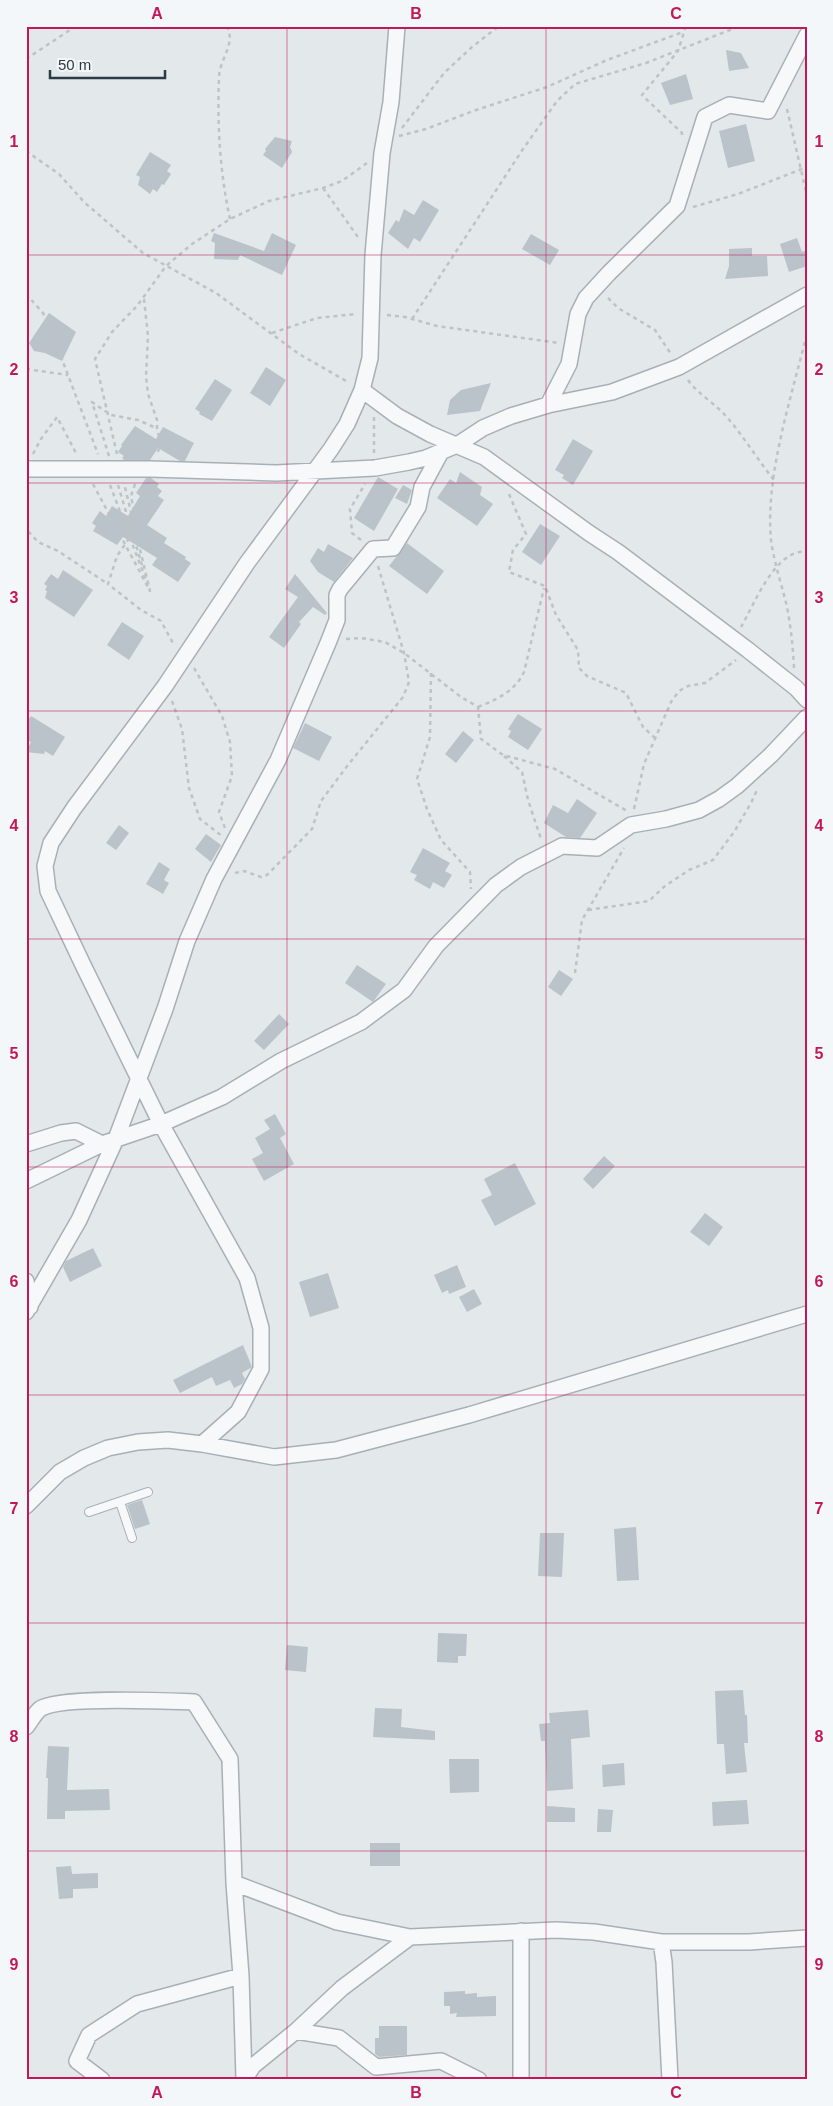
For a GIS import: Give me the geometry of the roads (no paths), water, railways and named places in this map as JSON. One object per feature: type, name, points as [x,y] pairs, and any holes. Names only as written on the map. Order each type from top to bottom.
[{"type":"street","points":[[202,1444],[238,1412],[261,1369],[261,1328],[247,1278],[161,1124],[83,965],[48,891],[45,866],[51,844],[74,808],[165,686],[247,563],[368,395],[373,255],[382,153],[391,102],[397,26]]},
{"type":"street","points":[[548,405],[569,364],[578,314],[586,298],[677,206],[705,117],[729,105],[768,111],[807,36]]},
{"type":"street","points":[[27,469],[313,472],[375,468],[418,460],[457,445],[490,425],[511,416],[548,405],[612,392],[679,367],[807,295]]},
{"type":"street","points":[[368,395],[430,434],[484,457],[618,552],[734,639],[796,688],[807,700]]},
{"type":"street","points":[[28,1310],[79,1220],[109,1142],[139,1077],[187,941],[214,879],[278,760],[328,644],[336,620],[337,595],[344,583],[373,548],[393,548],[418,507],[422,487],[441,452]]},
{"type":"street","points":[[26,1181],[109,1142],[161,1124],[222,1097],[281,1061],[361,1022],[404,990],[436,946],[496,885],[520,867],[562,846],[598,848],[631,825],[666,819],[691,812],[719,799],[737,786],[771,755],[807,717]]},
{"type":"street","points":[[27,1144],[61,1133],[76,1131],[109,1142]]},
{"type":"street","points":[[26,1281],[28,1310]]},
{"type":"street","points":[[26,1506],[60,1472],[84,1458],[108,1448],[138,1442],[168,1440],[274,1457],[336,1450],[469,1415],[807,1314]]},
{"type":"street","points":[[26,1727],[40,1708],[58,1704],[120,1700],[194,1702],[230,1759],[234,1883],[241,1976],[244,2080]]},
{"type":"street","points":[[234,1883],[337,1922],[410,1937],[556,1930],[594,1932],[661,1942],[749,1942],[807,1938]]},
{"type":"street","points":[[520,1931],[521,2080]]},
{"type":"street","points":[[244,2080],[254,2066],[296,2031],[342,1988],[410,1937]]},
{"type":"street","points":[[661,1942],[664,1962],[670,2080]]},
{"type":"street","points":[[102,2080],[76,2061],[89,2035],[137,2004],[241,1976]]},
{"type":"street","points":[[296,2031],[339,2038],[376,2067],[442,2061],[479,2080]]},
{"type":"lane","points":[[90,1512],[148,1492]]},
{"type":"lane","points":[[120,1502],[132,1538]]}]
